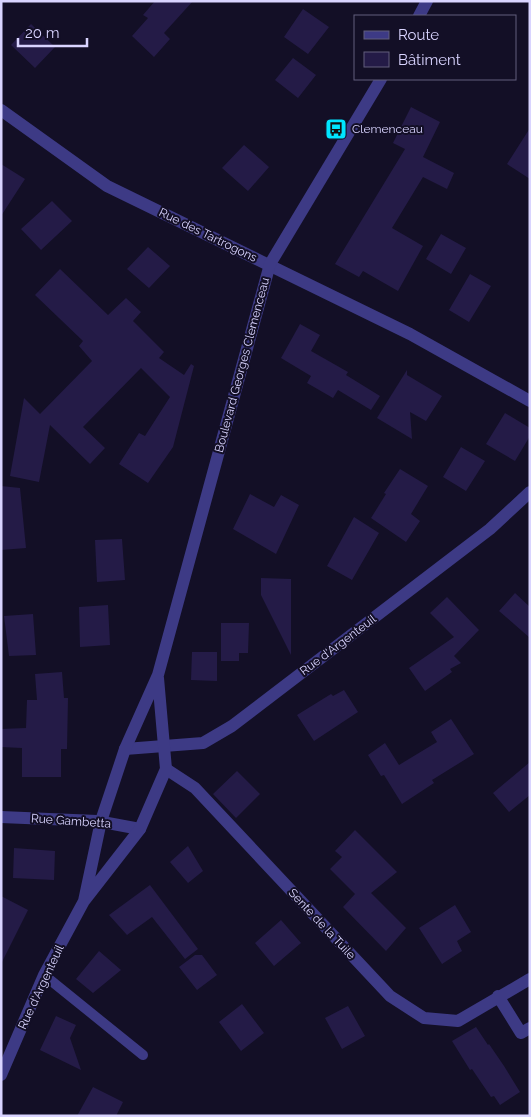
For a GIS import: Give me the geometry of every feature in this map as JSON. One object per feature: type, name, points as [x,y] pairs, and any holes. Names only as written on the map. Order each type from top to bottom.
[{"type":"street","points":[[419,15],[428,1]]},
{"type":"street","name":"Boulevard Georges Clemenceau","points":[[84,901],[101,821],[125,749],[158,675],[270,264],[380,80]]},
{"type":"street","name":"Rue des Tartrogons","points":[[1,110],[107,186],[410,334],[530,402]]},
{"type":"street","name":"Rue d'Argenteuil","points":[[125,749],[203,743],[232,726],[490,529],[530,492]]},
{"type":"street","name":"Boulevard Georges Clemenceau","points":[[84,901],[140,829],[166,769],[158,675]]},
{"type":"street","name":"Sente de la Tuile","points":[[166,769],[195,788],[390,996],[424,1018],[458,1021],[530,979]]},
{"type":"street","name":"Rue Gambetta","points":[[1,817],[101,821],[140,829]]},
{"type":"street","name":"Rue d'Argenteuil","points":[[1,1075],[44,975],[84,901]]},
{"type":"street","points":[[498,996],[520,1033],[530,1028]]},
{"type":"lane","points":[[44,975],[143,1056]]},
{"type":"building","points":[[155,1],[193,1],[164,33],[170,39],[154,57],[132,36],[148,18],[143,15]]},
{"type":"building","points":[[303,9],[329,27],[308,54],[284,37]]},
{"type":"building","points":[[31,24],[55,47],[35,68],[11,45]]},
{"type":"building","points":[[293,58],[316,75],[298,98],[275,80]]},
{"type":"building","points":[[411,107],[440,122],[423,157],[454,173],[447,189],[423,177],[392,228],[423,246],[398,291],[363,271],[359,277],[335,264],[405,149],[393,143]]},
{"type":"building","points":[[530,128],[530,179],[507,164]]},
{"type":"building","points":[[244,145],[269,167],[248,191],[222,168]]},
{"type":"building","points":[[1,164],[25,179],[1,216]]},
{"type":"building","points":[[52,201],[72,221],[41,250],[21,229]]},
{"type":"building","points":[[441,234],[466,248],[451,274],[426,259]]},
{"type":"building","points":[[148,247],[170,266],[149,288],[127,269]]},
{"type":"building","points":[[60,269],[108,315],[126,298],[141,312],[133,321],[164,352],[159,358],[184,375],[191,364],[194,366],[173,447],[148,483],[119,464],[139,433],[145,436],[170,397],[141,368],[83,427],[105,448],[90,464],[50,425],[39,482],[10,476],[24,398],[40,414],[92,361],[79,346],[83,341],[35,295]]},
{"type":"building","points":[[470,274],[491,286],[469,322],[449,310]]},
{"type":"building","points":[[300,324],[320,335],[311,351],[348,372],[346,375],[380,396],[371,410],[338,390],[333,398],[307,383],[311,376],[281,358]]},
{"type":"building","points":[[407,370],[407,375],[442,396],[426,421],[410,412],[412,439],[377,418]]},
{"type":"building","points":[[505,413],[530,428],[530,436],[515,461],[486,444]]},
{"type":"building","points":[[461,447],[485,461],[466,491],[443,477]]},
{"type":"building","points":[[400,469],[428,486],[411,514],[420,521],[406,542],[371,518],[386,494],[384,493]]},
{"type":"building","points":[[1,486],[20,488],[26,548],[1,550]]},
{"type":"building","points":[[250,494],[274,507],[281,495],[299,505],[276,554],[233,529]]},
{"type":"building","points":[[354,517],[379,533],[352,580],[327,566]]},
{"type":"building","points":[[122,539],[125,580],[97,582],[95,540]]},
{"type":"building","points":[[261,578],[291,579],[291,655],[261,595]]},
{"type":"building","points":[[515,593],[530,607],[530,638],[499,611]]},
{"type":"building","points":[[447,597],[479,630],[454,656],[461,663],[450,669],[452,672],[425,691],[409,668],[454,637],[430,613]]},
{"type":"building","points":[[108,605],[110,645],[80,647],[79,607]]},
{"type":"building","points":[[33,614],[36,655],[9,656],[4,616]]},
{"type":"building","points":[[221,623],[249,623],[248,653],[239,653],[239,661],[221,661]]},
{"type":"building","points":[[192,652],[217,652],[217,681],[191,680]]},
{"type":"building","points":[[62,672],[64,698],[68,698],[67,749],[61,749],[61,777],[22,777],[22,748],[1,747],[1,729],[26,728],[27,700],[37,700],[35,674]]},
{"type":"building","points":[[344,690],[358,712],[314,741],[297,715],[331,694],[333,696]]},
{"type":"building","points":[[451,719],[474,754],[432,780],[434,783],[402,804],[384,775],[381,776],[368,755],[385,743],[399,765],[437,742],[431,732]]},
{"type":"building","points":[[530,762],[530,795],[509,812],[493,793]]},
{"type":"building","points":[[237,771],[260,794],[236,818],[213,794]]},
{"type":"building","points":[[355,830],[397,872],[371,893],[406,928],[386,951],[343,907],[355,894],[330,869],[342,857],[335,851]]},
{"type":"building","points":[[188,846],[203,871],[188,883],[170,862]]},
{"type":"building","points":[[14,848],[55,851],[54,880],[13,878]]},
{"type":"building","points":[[150,885],[198,949],[185,959],[152,917],[127,935],[109,915]]},
{"type":"building","points":[[1,896],[28,910],[1,964]]},
{"type":"building","points":[[455,905],[471,932],[457,941],[462,951],[442,964],[419,928]]},
{"type":"building","points":[[281,920],[301,943],[274,966],[255,943]]},
{"type":"building","points":[[99,951],[121,970],[93,993],[76,979]]},
{"type":"building","points":[[195,955],[202,955],[217,975],[197,990],[179,967]]},
{"type":"building","points":[[242,1004],[264,1033],[241,1051],[219,1022]]},
{"type":"building","points":[[348,1006],[365,1036],[342,1049],[325,1018]]},
{"type":"building","points":[[56,1016],[76,1025],[70,1038],[81,1070],[40,1050]]},
{"type":"building","points":[[476,1027],[520,1092],[500,1105],[494,1096],[491,1097],[472,1069],[470,1070],[452,1041]]},
{"type":"building","points":[[93,1087],[123,1102],[116,1116],[77,1116]]},
{"type":"place","name":"Clemenceau","points":[[336,129]]}]
